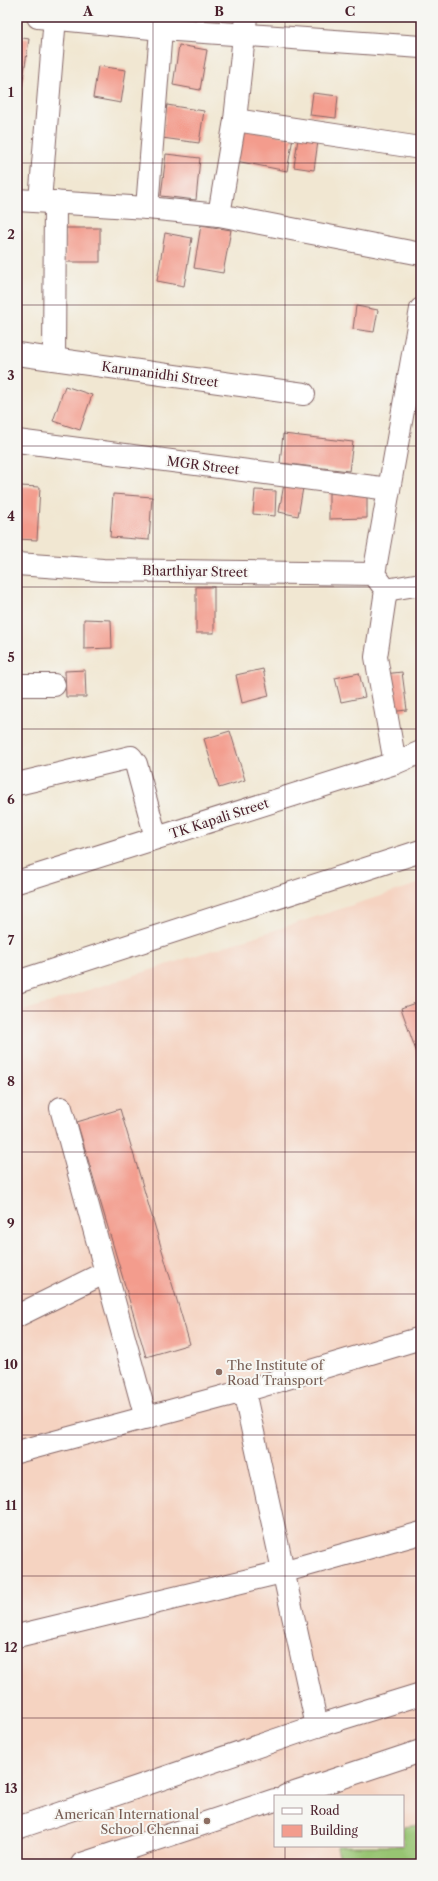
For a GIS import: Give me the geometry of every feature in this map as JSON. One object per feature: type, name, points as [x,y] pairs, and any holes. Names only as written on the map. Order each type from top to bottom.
[{"type":"street","points":[[54,359],[48,202],[49,17],[246,26],[421,47]]},
{"type":"street","points":[[147,208],[162,23]]},
{"type":"street","points":[[219,215],[235,120],[246,26]]},
{"type":"street","points":[[235,120],[421,148]]},
{"type":"street","points":[[17,200],[147,208],[219,215],[421,254]]},
{"type":"street","points":[[395,763],[376,657],[380,582],[389,489],[421,309]]},
{"type":"street","name":"Karunanidhi Street","points":[[17,354],[304,394]]},
{"type":"street","name":"MGR Street","points":[[17,441],[389,489]]},
{"type":"street","name":"Bharthiyar Street","points":[[17,564],[103,570],[421,584]]},
{"type":"street","points":[[17,685],[54,685]]},
{"type":"street","name":"TK Kapali Street","points":[[17,882],[395,763],[421,752]]},
{"type":"street","points":[[17,784],[131,757],[136,764],[156,838]]},
{"type":"street","points":[[17,982],[421,851]]},
{"type":"street","points":[[60,1108],[146,1418]]},
{"type":"street","points":[[17,1316],[106,1272]]},
{"type":"street","points":[[17,1452],[244,1391],[421,1338]]},
{"type":"street","points":[[244,1391],[282,1572],[317,1726]]},
{"type":"street","points":[[17,1636],[282,1572],[421,1533]]},
{"type":"street","points":[[17,1828],[317,1726],[421,1694]]},
{"type":"street","points":[[289,1795],[421,1751]]},
{"type":"street","points":[[82,1864],[274,1800]]},
{"type":"shaded area","name":"The Institute of Road Transport","points":[[421,883],[421,1864],[17,1864],[17,1013]]},
{"type":"green space","points":[[421,1825],[421,1864],[339,1864],[337,1847],[404,1847],[404,1827]]},
{"type":"building","points":[[17,37],[29,39],[22,86],[17,86]]},
{"type":"building","points":[[179,45],[207,50],[200,90],[173,85]]},
{"type":"building","points":[[98,66],[126,70],[121,103],[93,98]]},
{"type":"building","points":[[313,93],[338,96],[336,118],[310,115]]},
{"type":"building","points":[[167,105],[204,111],[199,143],[162,138]]},
{"type":"building","points":[[237,128],[293,138],[287,171],[231,160]]},
{"type":"building","points":[[299,131],[319,134],[314,170],[294,167]]},
{"type":"building","points":[[166,154],[200,158],[196,200],[161,196]]},
{"type":"building","points":[[201,225],[231,230],[223,273],[194,268]]},
{"type":"building","points":[[65,228],[100,228],[100,262],[65,262]]},
{"type":"building","points":[[165,233],[192,238],[184,286],[157,281]]},
{"type":"building","points":[[356,306],[378,310],[374,332],[353,329]]},
{"type":"building","points":[[65,386],[92,395],[80,430],[53,421]]},
{"type":"building","points":[[283,434],[353,442],[349,471],[280,463]]},
{"type":"building","points":[[284,484],[303,488],[298,516],[279,512]]},
{"type":"building","points":[[20,486],[40,487],[37,540],[17,539]]},
{"type":"building","points":[[255,490],[276,491],[275,516],[253,514]]},
{"type":"building","points":[[329,493],[367,493],[367,518],[329,519]]},
{"type":"building","points":[[113,494],[152,497],[149,540],[110,537]]},
{"type":"building","points":[[196,587],[214,587],[214,633],[196,633]]},
{"type":"building","points":[[84,619],[111,620],[112,648],[84,649]]},
{"type":"building","points":[[263,669],[269,696],[242,703],[236,675]]},
{"type":"building","points":[[85,670],[86,697],[66,697],[65,671]]},
{"type":"building","points":[[402,672],[407,710],[389,712],[384,674]]},
{"type":"building","points":[[359,673],[365,697],[341,702],[335,678]]},
{"type":"building","points":[[230,731],[245,780],[219,788],[204,739]]},
{"type":"building","points":[[421,1001],[421,1065],[401,1008]]},
{"type":"building","points":[[120,1109],[190,1344],[146,1357],[77,1122]]},
{"type":"place","name":"The Institute of Road Transport","points":[[219,1372]]},
{"type":"place","name":"American International School Chennai","points":[[207,1821]]}]
